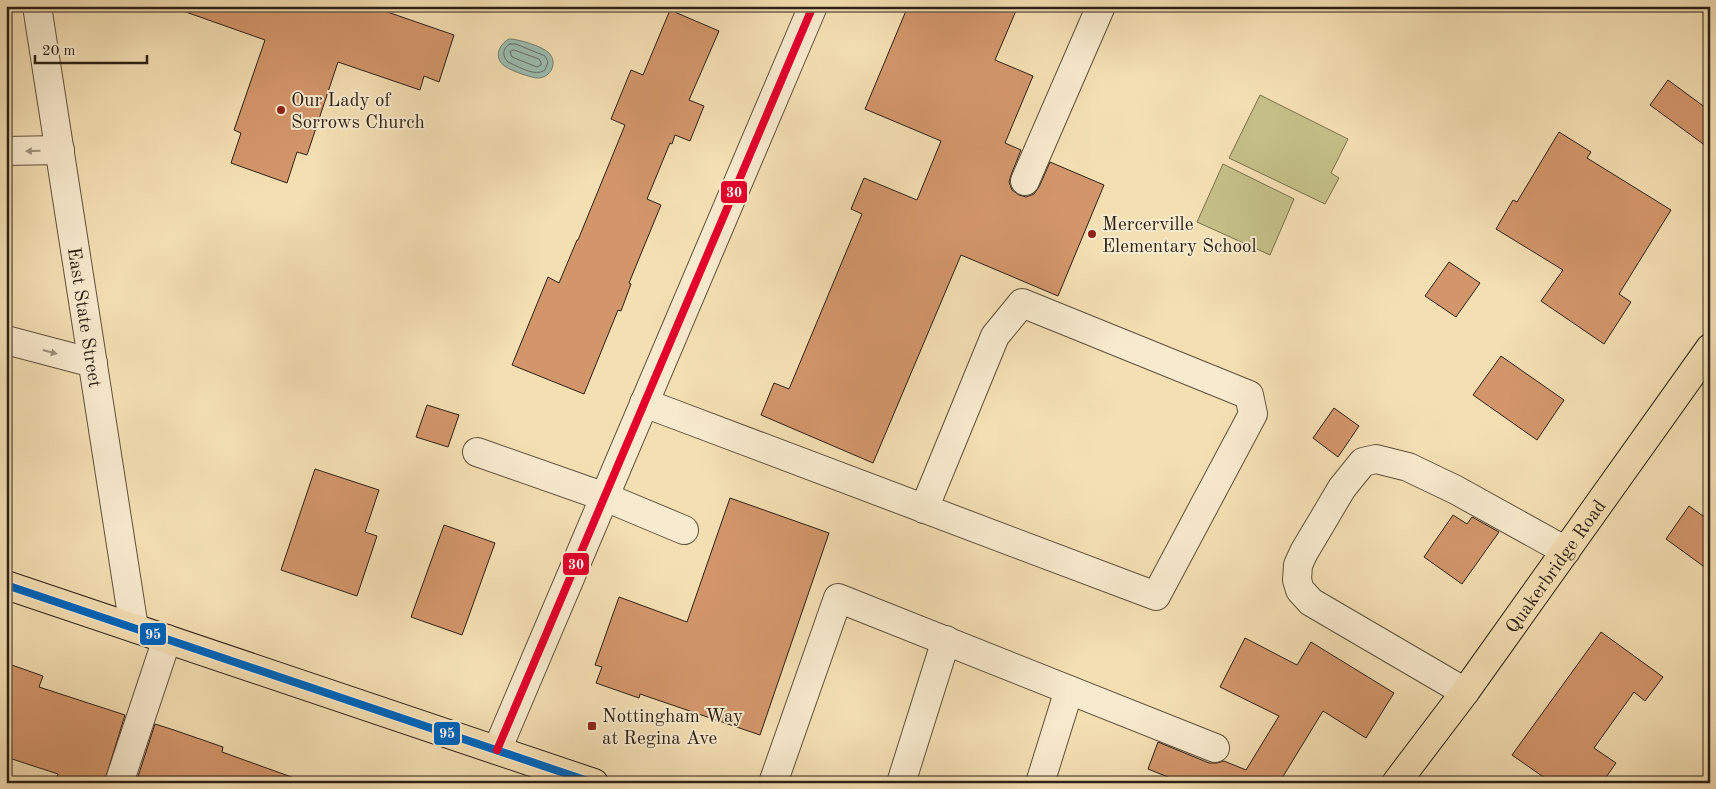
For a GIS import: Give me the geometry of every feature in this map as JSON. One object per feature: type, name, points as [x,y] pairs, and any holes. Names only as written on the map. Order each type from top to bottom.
[{"type":"main road","name":"Quakerbridge Road","points":[[1396,783],[1465,692],[1710,348]]},
{"type":"main road","points":[[6,585],[594,783]]},
{"type":"street","name":"East State Street","points":[[38,6],[134,628]]},
{"type":"street","points":[[497,750],[813,6]]},
{"type":"street","points":[[1025,181],[1101,6]]},
{"type":"street","points":[[6,151],[60,150]]},
{"type":"street","points":[[644,403],[924,509],[1156,596],[1253,414],[1249,395],[1022,303],[995,336],[924,509]]},
{"type":"street","points":[[6,340],[93,363]]},
{"type":"street","points":[[477,452],[605,497],[684,530]]},
{"type":"street","points":[[1465,692],[1311,602],[1300,590],[1297,580],[1298,565],[1342,488],[1363,462],[1376,459],[1408,467],[1456,490],[1566,551]]},
{"type":"street","points":[[773,783],[838,598],[1216,748]]},
{"type":"street","points":[[119,783],[168,639]]},
{"type":"street","points":[[900,783],[946,640]]},
{"type":"street","points":[[1040,783],[1069,690]]},
{"type":"shaded area","points":[[1260,95],[1348,139],[1331,173],[1339,178],[1325,204],[1229,158]]},
{"type":"shaded area","points":[[1223,164],[1294,199],[1270,255],[1197,222]]},
{"type":"water","points":[[509,39],[530,43],[549,53],[553,61],[550,72],[543,77],[535,78],[502,64],[499,60],[498,52]]},
{"type":"building","name":"Our Lady of Sorrows Church","points":[[183,6],[370,6],[454,35],[439,82],[424,76],[420,90],[338,62],[307,155],[297,152],[287,183],[231,163],[241,133],[234,130],[265,40],[183,11]]},
{"type":"building","points":[[908,6],[1018,6],[995,60],[1033,76],[1005,143],[1021,150],[1009,182],[1012,190],[1026,197],[1034,194],[1050,162],[1104,185],[1058,296],[961,255],[873,463],[761,415],[774,383],[789,389],[862,214],[851,209],[864,178],[917,200],[941,141],[865,109]]},
{"type":"building","points":[[670,10],[719,31],[689,100],[704,106],[690,141],[675,135],[672,144],[670,143],[647,199],[661,205],[629,283],[631,284],[621,311],[618,310],[584,394],[512,365],[548,277],[559,283],[625,125],[611,119],[631,70],[643,75]]},
{"type":"building","points":[[1668,80],[1710,111],[1710,149],[1650,105]]},
{"type":"building","points":[[1559,132],[1591,152],[1587,158],[1671,210],[1619,294],[1631,302],[1604,344],[1541,301],[1563,270],[1496,229],[1513,200],[1517,202]]},
{"type":"building","points":[[1449,262],[1480,283],[1456,317],[1425,296]]},
{"type":"building","points":[[1501,356],[1564,400],[1537,440],[1473,395]]},
{"type":"building","points":[[427,405],[459,415],[448,447],[416,437]]},
{"type":"building","points":[[1334,408],[1359,426],[1338,457],[1313,438]]},
{"type":"building","points":[[315,469],[379,490],[365,532],[377,536],[357,596],[281,570]]},
{"type":"building","points":[[730,498],[829,533],[760,735],[640,694],[639,698],[596,683],[602,667],[595,665],[619,597],[687,622]]},
{"type":"building","points":[[1689,506],[1710,521],[1710,571],[1666,539]]},
{"type":"building","points":[[1453,515],[1467,524],[1472,517],[1499,532],[1462,584],[1424,557]]},
{"type":"building","points":[[444,525],[495,543],[462,635],[411,617]]},
{"type":"building","points":[[1601,632],[1663,677],[1645,701],[1634,692],[1594,748],[1616,763],[1602,783],[1552,783],[1512,755]]},
{"type":"building","points":[[1245,638],[1297,665],[1311,642],[1394,693],[1366,738],[1323,711],[1279,783],[1183,783],[1148,769],[1158,742],[1209,763],[1224,761],[1246,770],[1279,716],[1220,687]]},
{"type":"building","points":[[6,663],[43,676],[39,687],[125,715],[104,783],[55,783],[58,774],[6,757]]},
{"type":"building","points":[[155,724],[223,747],[222,752],[297,779],[297,783],[136,783]]},
{"type":"transit line","name":"30","points":[[497,750],[813,6]]},
{"type":"transit line","name":"95","points":[[6,585],[594,783]]},
{"type":"place","name":"Our Lady of Sorrows Church","points":[[281,110]]},
{"type":"place","name":"Mercerville Elementary School","points":[[1092,234]]},
{"type":"place","name":"Nottingham Way at Regina Ave","points":[[592,726]]}]
